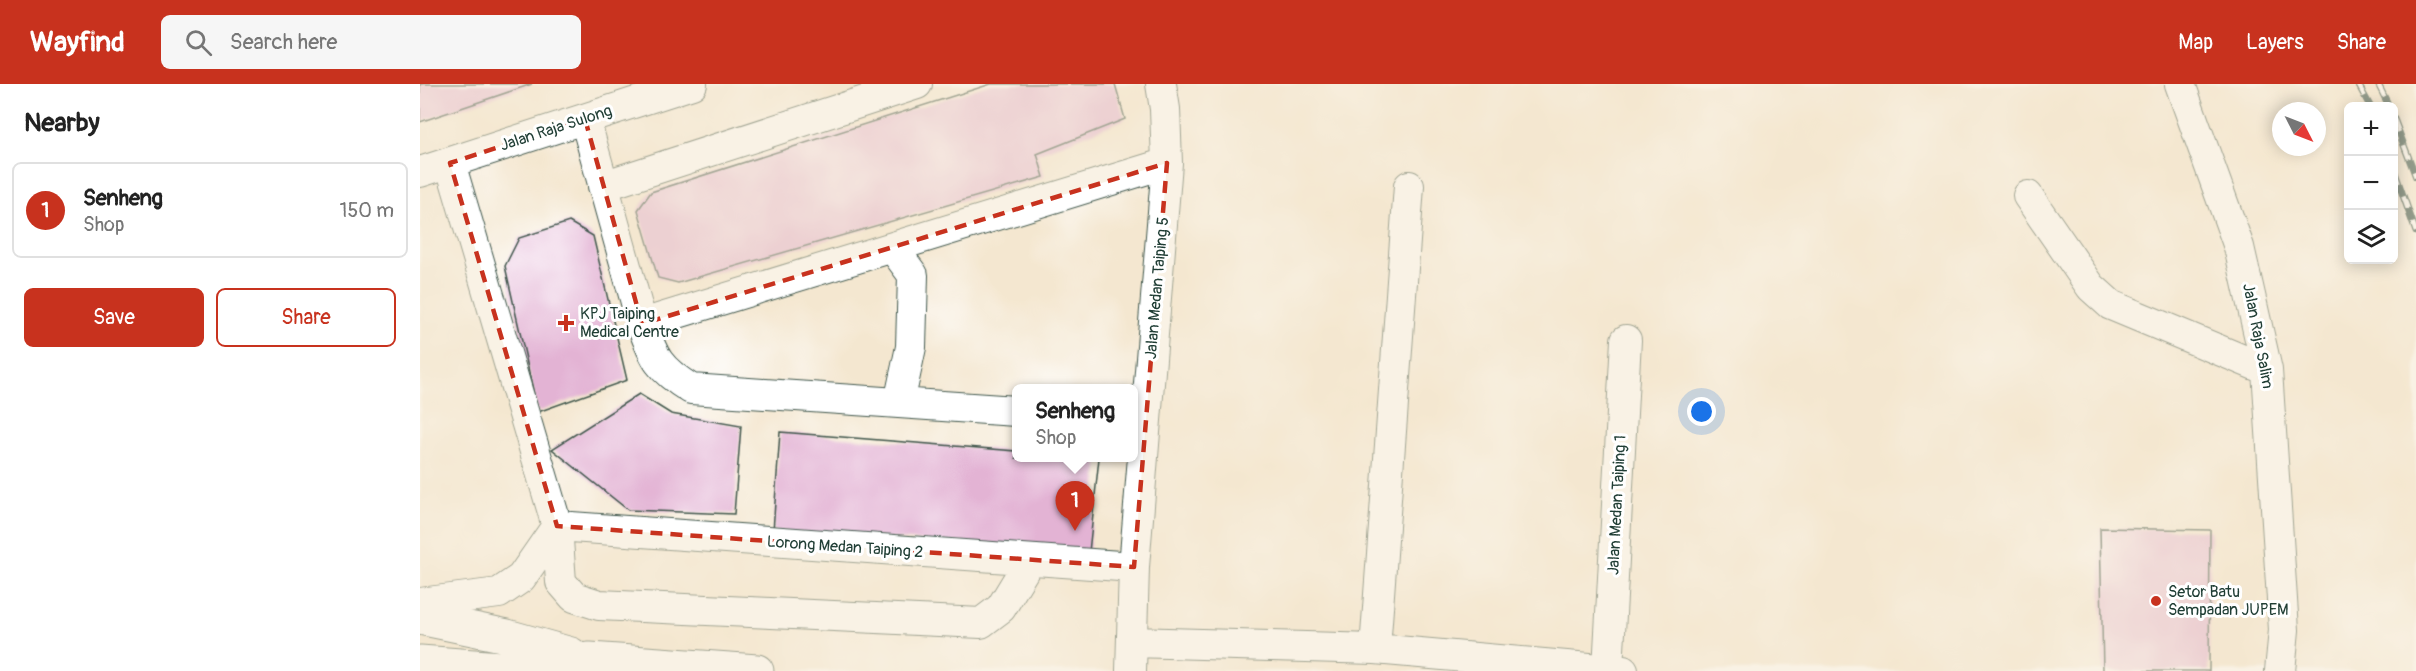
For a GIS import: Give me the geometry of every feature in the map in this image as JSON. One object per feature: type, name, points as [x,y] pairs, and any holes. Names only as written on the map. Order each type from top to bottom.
[{"type":"main road","points":[[420,618],[507,636],[590,659]]},
{"type":"main road","points":[[420,662],[500,668],[590,659],[757,671]]},
{"type":"street","name":"Jalan Raja Sulong","points":[[420,172],[692,84]]},
{"type":"street","points":[[603,186],[916,84]]},
{"type":"street","name":"Jalan Medan Taiping 5","points":[[1132,656],[1140,420],[1167,163],[1166,109],[1161,84]]},
{"type":"street","name":"Jalan Raja Salim","points":[[2180,84],[2239,247],[2268,370],[2284,630],[2280,671]]},
{"type":"street","points":[[585,119],[642,324],[652,354],[669,375],[691,389],[1012,411]]},
{"type":"street","points":[[450,163],[557,526],[561,582],[574,597],[599,605],[938,623],[981,623],[1001,608],[1030,560]]},
{"type":"street","points":[[642,324],[1167,163]]},
{"type":"street","points":[[1375,649],[1409,186]]},
{"type":"street","points":[[2028,196],[2101,298],[2111,305],[2268,370]]},
{"type":"street","points":[[893,248],[913,275],[910,347],[899,403]]},
{"type":"street","name":"Jalan Medan Taiping 1","points":[[1616,670],[1626,340]]},
{"type":"street","points":[[420,603],[499,593],[521,578],[557,526]]},
{"type":"street","name":"Lorong Medan Taiping 2","points":[[557,526],[1134,567]]},
{"type":"street","points":[[1132,656],[1375,649],[1616,670]]},
{"type":"highlighted area","points":[[585,119],[642,324],[1167,163],[1134,567],[557,526],[450,163]]},
{"type":"building","points":[[420,84],[532,84],[420,122]]},
{"type":"building","points":[[991,84],[1115,84],[1125,119],[1037,154],[1044,177],[678,283],[658,278],[638,210],[651,192]]},
{"type":"building","name":"KPJ Taiping Medical Centre","points":[[569,222],[593,236],[627,380],[538,412],[505,266],[519,238]]},
{"type":"building","points":[[639,394],[671,414],[741,426],[734,514],[628,510],[552,449]]},
{"type":"building","points":[[780,432],[1012,451],[1012,462],[1099,462],[1089,552],[773,531]]},
{"type":"building","name":"Setor Batu Sempadan JUPEM","points":[[2100,528],[2210,530],[2209,671],[2103,671]]},
{"type":"railway","points":[[2358,84],[2368,102]]},
{"type":"railway","points":[[2378,84],[2387,102]]},
{"type":"railway","points":[[2398,130],[2416,177]]},
{"type":"railway","points":[[2398,181],[2416,232]]},
{"type":"place","name":"KPJ Taiping Medical Centre","points":[[566,323]]},
{"type":"place","name":"Senheng","points":[[1075,531]]},
{"type":"place","name":"Setor Batu Sempadan JUPEM","points":[[2156,601]]}]
